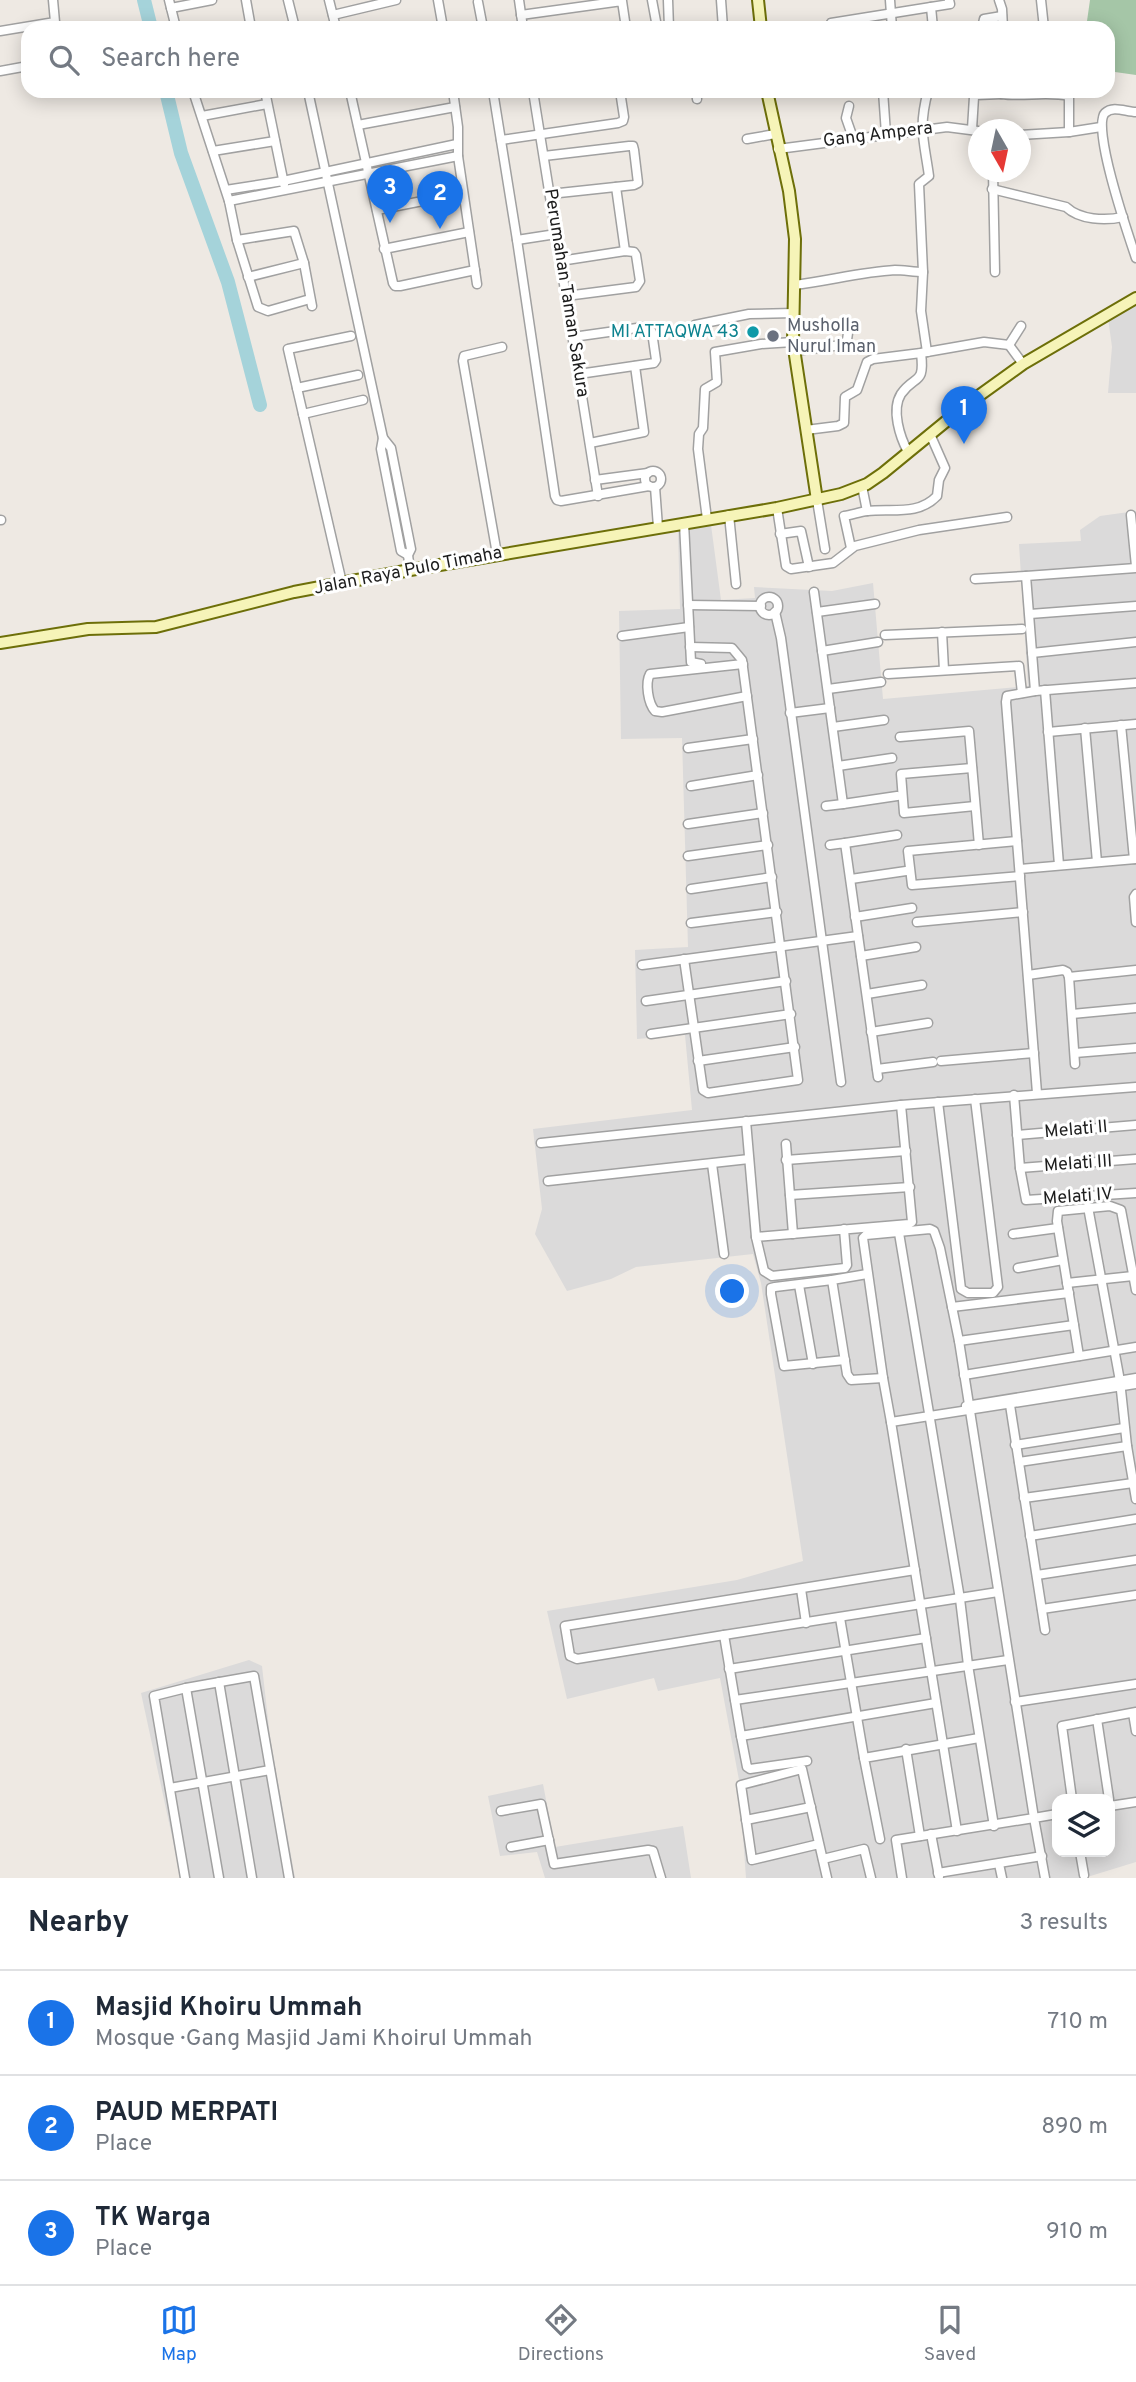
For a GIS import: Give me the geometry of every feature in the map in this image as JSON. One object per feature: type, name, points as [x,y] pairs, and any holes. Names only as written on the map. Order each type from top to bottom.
[{"type":"street","points":[[53,0],[55,21]]},
{"type":"street","points":[[174,21],[170,4],[212,0]]},
{"type":"street","points":[[246,0],[250,21]]},
{"type":"street","points":[[288,0],[293,21]]},
{"type":"street","points":[[329,0],[334,21]]},
{"type":"street","points":[[333,15],[396,0]]},
{"type":"street","points":[[438,0],[442,21]]},
{"type":"street","points":[[519,0],[522,21]]},
{"type":"street","points":[[652,0],[656,21]]},
{"type":"street","points":[[668,0],[669,21]]},
{"type":"street","points":[[721,0],[722,21]]},
{"type":"street","points":[[758,0],[760,21]]},
{"type":"street","points":[[890,0],[892,21]]},
{"type":"street","points":[[843,21],[950,4],[949,0]]},
{"type":"street","points":[[999,0],[1002,21]]},
{"type":"street","points":[[1041,0],[1043,21]]},
{"type":"street","points":[[521,15],[622,1],[625,21]]},
{"type":"street","points":[[478,2],[481,21]]},
{"type":"street","points":[[931,7],[932,21]]},
{"type":"street","points":[[984,21],[1002,16]]},
{"type":"street","points":[[0,31],[21,28]]},
{"type":"street","points":[[0,71],[21,67]]},
{"type":"street","points":[[196,98],[229,201],[237,240],[258,307],[263,310],[311,303],[304,263],[294,231],[237,240]]},
{"type":"street","points":[[266,98],[285,191]]},
{"type":"street","points":[[310,98],[383,438],[381,449],[388,457],[399,513],[401,551],[409,561]]},
{"type":"street","points":[[352,98],[384,249],[395,286],[475,270]]},
{"type":"street","points":[[454,98],[458,156],[477,284]]},
{"type":"street","points":[[494,98],[555,496],[561,501],[652,487],[660,483],[661,477],[654,472],[595,480]]},
{"type":"street","name":"Perumahan Taman Sakura","points":[[534,98],[598,496]]},
{"type":"street","points":[[501,140],[623,121],[621,98]]},
{"type":"street","points":[[768,98],[789,191],[794,239],[793,346],[825,548]]},
{"type":"street","points":[[883,98],[886,134]]},
{"type":"street","points":[[907,450],[901,434],[897,405],[903,391],[920,377],[923,370],[923,272],[919,184],[929,176],[921,130],[926,98]]},
{"type":"street","points":[[974,98],[975,119]]},
{"type":"street","points":[[1069,98],[1069,132]]},
{"type":"street","points":[[202,116],[267,104]]},
{"type":"street","points":[[358,125],[455,107]]},
{"type":"street","points":[[849,107],[846,118],[853,138]]},
{"type":"street","points":[[1136,112],[1107,110],[1101,118],[1104,146],[1136,258]]},
{"type":"street","name":"Gang Ampera","points":[[778,149],[947,127],[968,129]]},
{"type":"street","points":[[1031,134],[1101,127]]},
{"type":"street","points":[[747,139],[775,134]]},
{"type":"street","points":[[213,152],[275,141]]},
{"type":"street","points":[[226,191],[457,144]]},
{"type":"street","points":[[544,156],[633,146],[638,183],[550,194]]},
{"type":"street","points":[[229,201],[458,156]]},
{"type":"street","points":[[992,182],[995,272]]},
{"type":"street","points":[[616,187],[625,251]]},
{"type":"street","points":[[242,188],[244,198]]},
{"type":"street","points":[[992,189],[1057,204],[1070,209],[1072,213],[1100,220],[1123,217]]},
{"type":"street","points":[[377,210],[463,193]]},
{"type":"street","points":[[384,249],[469,232]]},
{"type":"street","points":[[517,240],[556,234]]},
{"type":"street","points":[[560,261],[625,251],[634,252],[636,255],[639,285],[636,287],[566,296]]},
{"type":"street","points":[[248,277],[304,263]]},
{"type":"street","points":[[794,285],[896,270],[923,272]]},
{"type":"street","name":"Jalan Raya Pulo Timaha","points":[[0,643],[88,629],[156,627],[295,593],[340,576],[409,561],[684,523],[706,515],[729,515],[777,508],[815,490],[862,486],[883,473],[907,450],[1021,361],[1136,298]]},
{"type":"street","points":[[695,325],[749,314],[794,313]]},
{"type":"street","points":[[1012,347],[1021,326]]},
{"type":"street","points":[[573,337],[644,327],[650,329],[656,360],[653,363],[579,374]]},
{"type":"street","points":[[706,515],[698,449],[699,434],[703,428],[705,389],[716,382],[715,352],[761,344],[842,345],[847,340],[848,333]]},
{"type":"street","points":[[340,576],[288,349],[351,335]]},
{"type":"street","points":[[806,430],[844,423],[845,397],[857,390],[870,360],[984,342],[1012,347],[1021,361]]},
{"type":"street","points":[[495,547],[463,361],[464,356],[472,353],[502,347]]},
{"type":"street","points":[[590,443],[644,432],[635,366]]},
{"type":"street","points":[[297,388],[358,375]]},
{"type":"street","points":[[303,414],[363,400]]},
{"type":"street","points":[[851,548],[844,516],[867,511],[905,510],[922,506],[937,496],[939,480],[945,468],[930,434]]},
{"type":"street","points":[[648,473],[645,479],[652,487],[658,526]]},
{"type":"street","points":[[862,486],[867,511]]},
{"type":"street","points":[[777,508],[782,555],[788,568],[834,563],[851,548],[919,530],[1007,517]]},
{"type":"street","points":[[729,515],[736,584]]},
{"type":"street","points":[[975,579],[1136,567],[1132,515]]},
{"type":"street","points":[[684,523],[693,664],[743,662]]},
{"type":"street","points":[[780,534],[801,531],[809,567]]},
{"type":"street","points":[[1026,576],[1035,691]]},
{"type":"street","points":[[814,592],[843,804]]},
{"type":"street","points":[[761,606],[763,600],[773,598],[778,606],[775,612],[841,1082]]},
{"type":"street","points":[[817,612],[875,604]]},
{"type":"street","points":[[688,605],[761,606]]},
{"type":"street","points":[[761,606],[766,614],[775,612]]},
{"type":"street","points":[[1030,614],[1136,607]]},
{"type":"street","points":[[622,636],[689,627]]},
{"type":"street","points":[[885,635],[1022,629]]},
{"type":"street","points":[[942,632],[944,670]]},
{"type":"street","points":[[822,651],[878,642]]},
{"type":"street","points":[[1032,653],[1136,642]]},
{"type":"street","points":[[684,959],[702,1087],[708,1093],[800,1079],[743,662],[732,648],[690,647]]},
{"type":"street","points":[[743,662],[650,674],[647,680],[650,706],[655,711],[662,712],[747,696]]},
{"type":"street","points":[[888,674],[1019,666],[1022,693]]},
{"type":"street","points":[[828,689],[881,682]]},
{"type":"street","points":[[1037,1093],[1007,695],[1136,682]]},
{"type":"street","points":[[1045,690],[1059,865]]},
{"type":"street","points":[[790,713],[830,708]]},
{"type":"street","points":[[833,727],[884,720]]},
{"type":"street","points":[[1048,732],[1136,724]]},
{"type":"street","points":[[1017,841],[908,851],[912,885],[1020,873],[1059,865],[1135,859],[1121,725]]},
{"type":"street","points":[[1085,728],[1097,862]]},
{"type":"street","points":[[900,737],[969,731],[979,845]]},
{"type":"street","points":[[688,748],[753,739]]},
{"type":"street","points":[[838,766],[892,758]]},
{"type":"street","points":[[972,768],[901,774],[904,813],[975,806]]},
{"type":"street","points":[[691,786],[758,775]]},
{"type":"street","points":[[826,806],[897,796]]},
{"type":"street","points":[[688,824],[763,813]]},
{"type":"street","points":[[830,845],[897,835]]},
{"type":"street","points":[[845,843],[877,1073],[937,1062],[1034,1053]]},
{"type":"street","points":[[688,856],[768,845]]},
{"type":"street","points":[[851,879],[906,871]]},
{"type":"street","points":[[691,889],[772,877]]},
{"type":"street","points":[[1136,894],[1136,922]]},
{"type":"street","points":[[855,917],[912,908]]},
{"type":"street","points":[[691,923],[777,912]]},
{"type":"street","points":[[918,922],[1023,912]]},
{"type":"street","points":[[642,965],[858,936]]},
{"type":"street","points":[[861,956],[916,947]]},
{"type":"street","points":[[1028,975],[1063,970],[1067,972],[1075,1064]]},
{"type":"street","points":[[1069,977],[1136,970]]},
{"type":"street","points":[[646,1001],[786,981]]},
{"type":"street","points":[[867,995],[922,985]]},
{"type":"street","points":[[1072,1014],[1136,1008]]},
{"type":"street","points":[[651,1034],[791,1014]]},
{"type":"street","points":[[872,1032],[928,1023]]},
{"type":"street","points":[[698,1061],[795,1047]]},
{"type":"street","points":[[1075,1053],[1136,1048]]},
{"type":"street","points":[[541,1143],[901,1105],[1136,1087]]},
{"type":"street","points":[[1014,1095],[1020,1168]]},
{"type":"street","points":[[938,1102],[961,1289],[964,1293],[993,1293],[998,1287],[975,1099]]},
{"type":"street","points":[[756,1237],[912,1222],[901,1105]]},
{"type":"street","points":[[746,1121],[756,1237],[764,1271],[772,1276],[845,1268],[844,1229]]},
{"type":"street","name":"Melati II","points":[[1017,1135],[1136,1125]]},
{"type":"street","points":[[786,1144],[793,1234]]},
{"type":"street","points":[[786,1160],[906,1151]]},
{"type":"street","points":[[548,1181],[749,1159]]},
{"type":"street","name":"Melati III","points":[[1020,1168],[1136,1159]]},
{"type":"street","points":[[712,1164],[724,1254]]},
{"type":"street","name":"Melati IV","points":[[1020,1168],[1024,1195],[1026,1200],[1030,1201],[1136,1193]]},
{"type":"street","points":[[790,1195],[910,1186]]},
{"type":"street","points":[[1079,1356],[1058,1228],[1058,1210],[1110,1206],[1121,1210],[1136,1290]]},
{"type":"street","points":[[1088,1207],[1115,1351],[1136,1499]]},
{"type":"street","points":[[1013,1234],[1058,1228]]},
{"type":"street","points":[[957,1831],[883,1378],[863,1238],[930,1229],[934,1231],[959,1341],[966,1409],[1045,1878]]},
{"type":"street","points":[[899,1233],[960,1599],[994,1826]]},
{"type":"street","points":[[1018,1268],[1063,1260]]},
{"type":"street","points":[[845,1360],[783,1366],[771,1288],[867,1274]]},
{"type":"street","points":[[1067,1283],[1133,1276]]},
{"type":"street","points":[[832,1280],[845,1360],[851,1380],[883,1378]]},
{"type":"street","points":[[799,1284],[813,1364]]},
{"type":"street","points":[[952,1307],[1069,1293]]},
{"type":"street","points":[[959,1341],[1074,1325]]},
{"type":"street","points":[[964,1376],[1136,1347]]},
{"type":"street","points":[[966,1409],[1010,1405],[1120,1384],[1136,1378]]},
{"type":"street","points":[[891,1422],[1120,1384],[1136,1384]]},
{"type":"street","points":[[1010,1405],[1045,1630]]},
{"type":"street","points":[[1015,1445],[1124,1428]]},
{"type":"street","points":[[1019,1462],[1127,1446]]},
{"type":"street","points":[[1024,1498],[1133,1483]]},
{"type":"street","points":[[1030,1536],[1136,1519]]},
{"type":"street","points":[[1037,1575],[1136,1560]]},
{"type":"street","points":[[915,1570],[565,1626],[570,1656],[573,1659],[998,1592]]},
{"type":"street","points":[[801,1589],[806,1622]]},
{"type":"street","points":[[1042,1609],[1136,1595]]},
{"type":"street","points":[[840,1618],[880,1839]]},
{"type":"street","points":[[724,1635],[747,1767],[750,1769],[807,1761]]},
{"type":"street","points":[[729,1668],[926,1638]]},
{"type":"street","points":[[735,1700],[1008,1660]]},
{"type":"street","points":[[186,1878],[154,1696],[254,1676],[289,1878]]},
{"type":"street","points":[[219,1682],[252,1878]]},
{"type":"street","points":[[1015,1702],[1136,1684]]},
{"type":"street","points":[[186,1688],[219,1878]]},
{"type":"street","points":[[741,1736],[936,1703]]},
{"type":"street","points":[[1071,1794],[1062,1726],[1134,1713],[1136,1731]]},
{"type":"street","points":[[1097,1719],[1108,1794]]},
{"type":"street","points":[[864,1758],[979,1738]]},
{"type":"street","points":[[906,1749],[920,1836]]},
{"type":"street","points":[[819,1844],[751,1860],[741,1785],[802,1769],[827,1878]]},
{"type":"street","points":[[170,1788],[270,1770]]},
{"type":"street","points":[[1115,1805],[1136,1802]]},
{"type":"street","points":[[501,1811],[541,1804],[554,1864],[648,1850],[653,1851],[661,1878]]},
{"type":"street","points":[[746,1820],[811,1807]]},
{"type":"street","points":[[902,1878],[895,1840],[1052,1815]]},
{"type":"street","points":[[931,1835],[939,1875],[1042,1856]]},
{"type":"street","points":[[511,1847],[549,1840]]},
{"type":"street","points":[[823,1859],[864,1849],[871,1878]]},
{"type":"street","points":[[1081,1857],[1084,1875]]},
{"type":"street","points":[[999,1864],[1002,1878]]},
{"type":"shaded area","points":[[1136,306],[1136,393],[1108,393],[1112,347],[1108,318]]},
{"type":"shaded area","points":[[1136,511],[1136,1862],[1084,1878],[746,1878],[739,1780],[720,1678],[658,1691],[654,1678],[567,1699],[547,1611],[737,1580],[803,1561],[761,1283],[753,1254],[636,1267],[611,1279],[567,1291],[535,1234],[542,1209],[533,1129],[692,1110],[685,1035],[637,1039],[635,950],[688,947],[682,738],[621,739],[619,611],[680,609],[678,531],[711,525],[721,600],[755,598],[754,587],[832,591],[873,583],[883,699],[1028,686],[1019,544],[1081,541],[1080,530],[1100,516]]},
{"type":"shaded area","points":[[249,1660],[262,1666],[270,1737],[295,1878],[181,1878],[141,1693]]},
{"type":"shaded area","points":[[543,1784],[555,1847],[683,1826],[691,1878],[545,1878],[537,1852],[500,1856],[488,1796]]},
{"type":"green space","points":[[1090,0],[1136,0],[1136,75],[1115,72],[1115,21],[1087,21]]},
{"type":"waterway","points":[[144,0],[149,21]]},
{"type":"waterway","points":[[168,98],[181,153],[228,282],[260,405]]},
{"type":"place","name":"TK Warga","points":[[390,223]]},
{"type":"place","name":"PAUD MERPATI","points":[[440,229]]},
{"type":"place","name":"MI ATTAQWA 43","points":[[753,332]]},
{"type":"place","name":"Musholla Nurul Iman","points":[[773,336]]},
{"type":"place","name":"Masjid Khoiru Ummah","points":[[964,444]]}]
